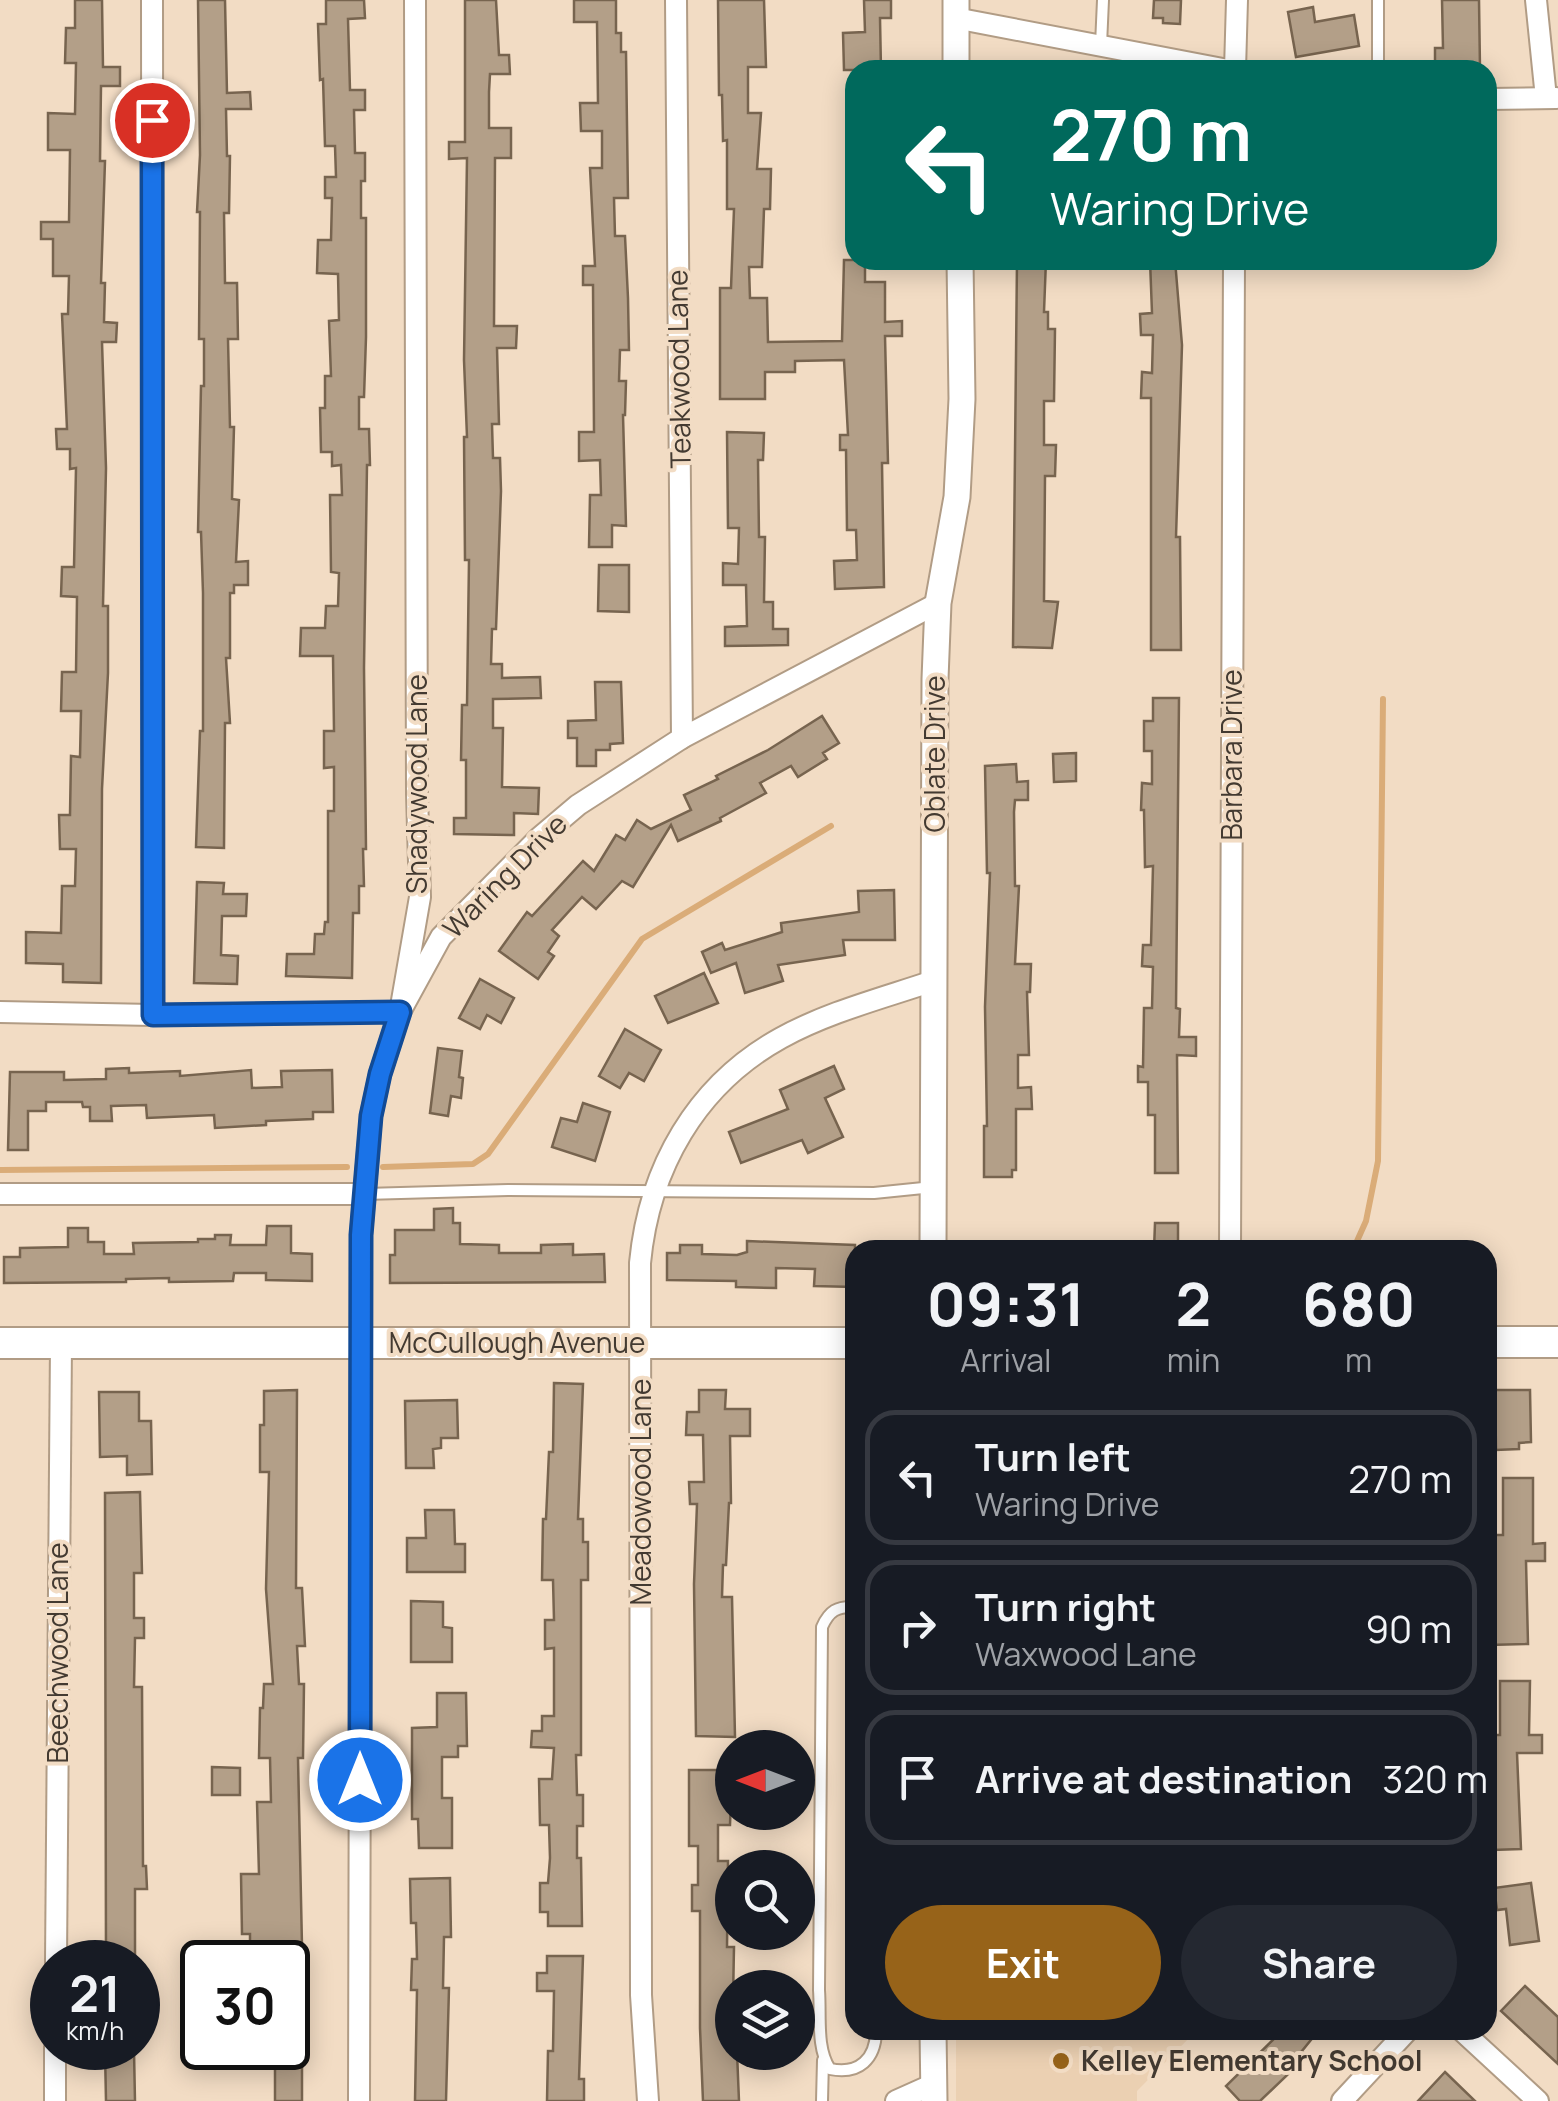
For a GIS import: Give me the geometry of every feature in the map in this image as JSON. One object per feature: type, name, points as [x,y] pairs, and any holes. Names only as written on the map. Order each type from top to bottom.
[{"type":"main road","points":[[1497,1342],[1558,1342]]},
{"type":"main road","name":"McCullough Avenue","points":[[0,1343],[845,1343]]},
{"type":"street","points":[[152,0],[153,1015]]},
{"type":"street","name":"Shadywood Lane","points":[[359,2101],[361,1235],[371,1116],[400,1012],[420,897],[416,0]]},
{"type":"street","name":"Teakwood Lane","points":[[676,0],[682,738]]},
{"type":"street","points":[[1232,60],[1238,0]]},
{"type":"street","points":[[1497,99],[1552,98],[1536,0]]},
{"type":"street","points":[[956,60],[956,9],[1101,46],[1177,60]]},
{"type":"street","name":"Oblate Drive","points":[[932,1240],[938,603],[956,498],[962,399],[960,270]]},
{"type":"street","name":"Barbara Drive","points":[[1230,1240],[1234,270]]},
{"type":"street","name":"Waring Drive","points":[[400,1012],[441,937],[538,838],[578,804],[682,738],[938,603]]},
{"type":"street","name":"Meadowood Lane","points":[[648,2101],[641,1995],[640,1263],[653,1192],[682,1130],[737,1067],[810,1024],[934,980]]},
{"type":"street","points":[[0,1012],[400,1012]]},
{"type":"street","points":[[0,1194],[364,1194]]},
{"type":"street","name":"Beechwood Lane","points":[[56,1940],[61,1343]]},
{"type":"street","points":[[896,2101],[934,2093],[934,2040]]},
{"type":"street","points":[[1342,2101],[1399,2040]]},
{"type":"street","points":[[1472,2040],[1538,2101]]},
{"type":"street","points":[[55,2070],[55,2101]]},
{"type":"lane","points":[[1101,46],[1103,0]]},
{"type":"lane","points":[[1378,0],[1378,60]]},
{"type":"lane","points":[[364,1194],[508,1190],[874,1193],[933,1187]]},
{"type":"lane","points":[[822,2101],[822,1627],[828,1614],[845,1606]]},
{"type":"lane","points":[[824,2059],[830,2069],[856,2070],[867,2062],[876,2040]]},
{"type":"shaded area","name":"Kelley Elementary School","points":[[956,2040],[1187,2040],[1137,2091],[1137,2101],[956,2101]]},
{"type":"building","points":[[75,0],[102,0],[103,67],[120,67],[120,86],[101,86],[100,161],[105,161],[101,283],[105,283],[104,322],[117,323],[116,342],[102,342],[106,468],[103,606],[108,606],[108,673],[102,789],[101,983],[63,982],[63,964],[26,963],[26,932],[61,933],[62,886],[75,886],[76,849],[60,849],[59,815],[70,815],[71,756],[80,757],[81,711],[61,711],[62,672],[76,672],[77,597],[61,596],[62,567],[74,567],[76,468],[70,469],[70,449],[57,449],[56,429],[67,429],[62,314],[68,314],[69,276],[53,276],[53,239],[41,239],[41,222],[69,222],[70,150],[48,150],[48,113],[75,114],[76,63],[65,63],[66,28],[75,28]]},
{"type":"building","points":[[198,0],[225,0],[227,93],[250,92],[251,109],[226,109],[230,156],[229,213],[224,213],[225,283],[237,283],[238,339],[228,339],[230,427],[234,427],[232,499],[239,500],[236,562],[248,561],[248,585],[234,585],[234,593],[230,593],[230,658],[226,658],[230,723],[225,723],[224,848],[196,847],[203,731],[203,593],[198,532],[204,386],[204,339],[199,339],[197,212]]},
{"type":"building","points":[[326,0],[364,0],[365,18],[348,19],[350,90],[365,90],[365,110],[354,110],[355,153],[365,153],[361,218],[366,218],[366,337],[359,429],[369,429],[370,465],[364,668],[366,849],[359,913],[353,913],[352,978],[286,976],[287,954],[314,954],[315,934],[324,934],[328,922],[328,811],[334,811],[334,767],[324,768],[324,731],[334,731],[333,656],[300,656],[301,628],[325,628],[326,606],[338,606],[339,573],[331,572],[330,495],[342,495],[341,465],[332,466],[332,452],[321,452],[320,408],[325,408],[325,376],[331,376],[329,321],[339,320],[338,274],[317,273],[318,240],[331,240],[332,198],[325,198],[325,177],[336,177],[335,146],[325,146],[323,79],[320,80],[318,24],[326,24]]},
{"type":"building","points":[[465,0],[496,0],[499,55],[509,55],[510,74],[490,74],[489,92],[489,128],[511,128],[511,158],[495,158],[494,326],[517,326],[516,348],[497,348],[499,424],[492,424],[493,458],[500,458],[501,491],[491,664],[502,664],[502,678],[540,677],[541,698],[493,699],[493,728],[503,728],[502,787],[539,788],[538,814],[514,813],[514,835],[454,834],[454,818],[466,818],[466,760],[461,760],[462,705],[467,705],[469,560],[465,560],[464,437],[467,158],[449,159],[449,142],[465,142]]},
{"type":"building","points":[[574,0],[616,0],[616,33],[621,33],[621,52],[626,52],[628,198],[614,198],[615,236],[625,236],[628,298],[629,350],[620,350],[619,381],[626,381],[626,526],[612,525],[612,547],[589,547],[590,495],[601,495],[600,460],[579,461],[579,432],[594,432],[593,285],[583,285],[583,266],[595,266],[590,168],[602,168],[602,131],[581,131],[580,103],[598,103],[597,22],[574,22]]},
{"type":"building","points":[[718,0],[764,0],[766,67],[748,67],[748,113],[761,113],[757,169],[771,169],[770,209],[764,209],[762,267],[749,267],[750,298],[767,298],[768,342],[842,341],[844,260],[845,270],[865,270],[865,282],[885,282],[885,322],[902,321],[902,336],[885,336],[888,463],[882,463],[884,587],[835,589],[834,561],[857,560],[856,530],[847,530],[846,450],[840,450],[840,435],[848,435],[844,360],[795,361],[795,372],[765,372],[765,399],[720,399],[720,288],[731,288],[734,209],[727,209],[727,140],[723,141]]},
{"type":"building","points":[[864,0],[891,0],[891,18],[880,18],[881,60],[845,60],[844,70],[843,33],[865,32]]},
{"type":"building","points":[[1154,0],[1181,0],[1180,24],[1153,18]]},
{"type":"building","points":[[1442,0],[1479,0],[1480,60],[1435,60],[1435,48],[1443,48]]},
{"type":"building","points":[[1313,7],[1315,22],[1354,15],[1359,46],[1296,57],[1288,12]]},
{"type":"building","points":[[1017,270],[1046,270],[1044,312],[1048,312],[1048,329],[1055,329],[1054,401],[1044,401],[1044,445],[1056,445],[1055,476],[1045,476],[1044,601],[1058,602],[1052,648],[1013,647]]},
{"type":"building","points":[[1150,270],[1176,270],[1182,345],[1176,537],[1180,537],[1181,650],[1151,650],[1151,398],[1141,398],[1142,372],[1152,373],[1153,335],[1141,335],[1140,314],[1152,313]]},
{"type":"building","points":[[727,432],[764,433],[763,460],[758,460],[759,537],[765,537],[764,602],[773,602],[773,629],[788,629],[788,645],[725,646],[725,627],[747,626],[746,585],[723,585],[723,563],[738,564],[739,528],[728,528]]},
{"type":"building","points":[[599,565],[629,565],[629,612],[598,611]]},
{"type":"building","points":[[595,682],[621,682],[623,743],[610,744],[610,750],[596,750],[596,766],[577,766],[577,738],[568,738],[568,721],[596,720]]},
{"type":"building","points":[[1153,698],[1179,698],[1176,1008],[1180,1009],[1179,1037],[1196,1037],[1196,1056],[1177,1055],[1178,1173],[1155,1173],[1155,1115],[1148,1115],[1148,1082],[1138,1082],[1138,1066],[1143,1067],[1144,1008],[1152,1008],[1153,967],[1142,966],[1143,945],[1151,945],[1153,866],[1145,867],[1141,810],[1142,783],[1152,784],[1152,751],[1144,751],[1144,721],[1153,721]]},
{"type":"building","points":[[822,716],[839,743],[823,753],[827,759],[798,777],[791,766],[760,783],[766,793],[720,818],[721,821],[678,841],[671,825],[633,887],[622,881],[596,909],[582,897],[552,930],[559,936],[548,952],[554,956],[538,979],[499,951],[527,912],[532,916],[583,861],[594,871],[616,835],[625,840],[637,820],[651,829],[691,810],[684,795],[718,779],[716,776]]},
{"type":"building","points":[[1076,753],[1076,781],[1054,782],[1053,754]]},
{"type":"building","points":[[1016,764],[1017,782],[1028,781],[1028,800],[1015,800],[1014,812],[1015,886],[1019,886],[1015,964],[1031,964],[1027,992],[1029,1055],[1018,1055],[1018,1088],[1031,1087],[1032,1109],[1016,1109],[1016,1170],[1012,1170],[1012,1177],[984,1177],[990,873],[985,766]]},
{"type":"building","points":[[197,882],[224,883],[223,894],[247,894],[246,916],[222,916],[221,955],[238,956],[237,984],[194,983]]},
{"type":"building","points":[[894,890],[895,940],[843,940],[845,955],[778,965],[783,981],[745,993],[736,963],[711,973],[702,952],[722,943],[725,950],[782,932],[781,923],[859,912],[858,891]]},
{"type":"building","points":[[704,973],[718,1003],[668,1023],[655,996]]},
{"type":"building","points":[[480,979],[514,998],[501,1023],[487,1015],[480,1029],[459,1018]]},
{"type":"building","points":[[625,1029],[661,1050],[644,1081],[629,1073],[620,1088],[599,1076]]},
{"type":"building","points":[[438,1048],[462,1051],[461,1098],[451,1096],[448,1116],[430,1113]]},
{"type":"building","points":[[834,1066],[844,1089],[825,1098],[843,1137],[808,1153],[802,1140],[741,1163],[729,1132],[788,1109],[780,1090]]},
{"type":"building","points":[[129,1068],[129,1073],[180,1071],[180,1076],[251,1070],[252,1088],[282,1087],[281,1071],[332,1070],[333,1112],[313,1112],[313,1119],[215,1128],[214,1115],[147,1118],[146,1105],[111,1106],[112,1121],[90,1121],[90,1107],[83,1107],[82,1102],[46,1102],[46,1111],[28,1111],[28,1150],[8,1150],[10,1072],[64,1072],[64,1080],[106,1079],[106,1069]]},
{"type":"building","points":[[583,1103],[610,1112],[595,1161],[552,1147],[561,1118],[577,1122]]},
{"type":"building","points":[[453,1208],[453,1223],[460,1223],[460,1244],[499,1245],[499,1253],[541,1253],[541,1245],[573,1244],[573,1255],[604,1254],[605,1282],[390,1283],[395,1230],[434,1230],[434,1209]]},
{"type":"building","points":[[1155,1223],[1178,1223],[1178,1240],[1154,1240]]},
{"type":"building","points":[[267,1226],[291,1226],[291,1253],[312,1254],[312,1281],[266,1280],[266,1273],[234,1273],[233,1281],[169,1282],[169,1278],[4,1283],[4,1257],[20,1257],[20,1248],[68,1247],[68,1228],[88,1228],[88,1242],[104,1242],[104,1254],[134,1254],[133,1243],[198,1242],[215,1239],[215,1235],[231,1235],[230,1245],[266,1245]]},
{"type":"building","points":[[747,1241],[845,1245],[845,1287],[814,1286],[815,1269],[776,1268],[776,1288],[736,1287],[736,1281],[667,1280],[667,1253],[680,1253],[680,1245],[702,1245],[702,1254],[747,1252]]},
{"type":"building","points":[[554,1383],[583,1384],[578,1519],[583,1519],[583,1542],[588,1542],[588,1580],[581,1580],[581,1755],[576,1755],[577,1795],[583,1795],[583,1826],[577,1826],[582,1926],[548,1926],[548,1912],[540,1912],[540,1883],[548,1883],[550,1858],[549,1825],[540,1825],[539,1779],[552,1779],[554,1748],[531,1747],[532,1731],[542,1731],[542,1716],[554,1716],[554,1648],[545,1649],[545,1620],[554,1620],[553,1580],[542,1580],[543,1519],[549,1452],[553,1452]]},
{"type":"building","points":[[297,1390],[296,1588],[302,1588],[305,1646],[297,1646],[299,1684],[304,1684],[303,1758],[298,1758],[302,1940],[250,1940],[250,1934],[242,1934],[241,1874],[259,1874],[257,1802],[271,1802],[270,1758],[259,1758],[264,1684],[273,1684],[266,1589],[269,1472],[260,1472],[264,1391]]},
{"type":"building","points":[[699,1390],[726,1390],[725,1409],[750,1409],[750,1436],[730,1436],[731,1503],[723,1565],[722,1597],[732,1597],[735,1730],[715,1730],[715,1736],[696,1736],[697,1504],[690,1504],[689,1482],[704,1482],[703,1435],[686,1435],[687,1412],[699,1412]]},
{"type":"building","points":[[1497,1390],[1530,1390],[1531,1442],[1519,1443],[1519,1449],[1497,1450]]},
{"type":"building","points":[[99,1392],[139,1392],[139,1421],[151,1421],[152,1474],[127,1475],[127,1456],[100,1457]]},
{"type":"building","points":[[457,1400],[458,1438],[441,1438],[441,1448],[433,1449],[434,1468],[406,1468],[405,1401]]},
{"type":"building","points":[[1503,1478],[1533,1478],[1533,1544],[1545,1543],[1545,1561],[1526,1561],[1528,1644],[1497,1645],[1497,1535],[1503,1535]]},
{"type":"building","points":[[140,1492],[142,1573],[134,1573],[134,1618],[144,1618],[144,1638],[135,1638],[134,1687],[142,1687],[143,1866],[147,1889],[135,1889],[135,1940],[106,1940],[105,1493]]},
{"type":"building","points":[[425,1510],[454,1510],[455,1544],[465,1544],[465,1572],[407,1572],[407,1538],[426,1538]]},
{"type":"building","points":[[411,1601],[443,1602],[443,1627],[452,1628],[452,1662],[411,1662]]},
{"type":"building","points":[[1500,1681],[1530,1681],[1529,1735],[1542,1735],[1542,1753],[1517,1753],[1521,1849],[1497,1850]]},
{"type":"building","points":[[437,1693],[466,1693],[467,1746],[458,1746],[458,1757],[442,1757],[442,1798],[452,1798],[452,1848],[419,1848],[418,1819],[412,1819],[412,1728],[437,1727]]},
{"type":"building","points":[[212,1767],[240,1768],[240,1795],[212,1795]]},
{"type":"building","points":[[689,1770],[715,1770],[715,1950],[734,1950],[734,1970],[715,1970],[715,2070],[738,2070],[739,2101],[703,2101],[700,1911],[692,1911],[692,1885],[698,1885],[698,1846],[689,1846]]},
{"type":"building","points":[[450,1878],[451,1937],[444,1937],[443,1988],[449,1988],[446,2101],[415,2101],[417,1990],[411,1990],[412,1959],[417,1959],[410,1879]]},
{"type":"building","points":[[1531,1883],[1539,1941],[1510,1945],[1506,1909],[1497,1910],[1497,1888]]},
{"type":"building","points":[[547,1956],[583,1956],[579,2079],[584,2079],[584,2101],[547,2101],[554,1991],[537,1991],[537,1973],[547,1973]]},
{"type":"building","points":[[1525,1986],[1558,2017],[1558,2064],[1501,2011]]},
{"type":"building","points":[[1273,2040],[1311,2040],[1302,2051],[1307,2056],[1260,2101],[1240,2101],[1226,2086]]},
{"type":"building","points":[[105,2070],[134,2070],[135,2101],[106,2101]]},
{"type":"building","points":[[275,2070],[302,2070],[302,2101],[275,2101]]},
{"type":"building","points":[[1445,2072],[1475,2101],[1418,2101]]},
{"type":"waterway","points":[[1357,1240],[1366,1221],[1378,1161],[1383,699]]},
{"type":"waterway","points":[[383,1167],[473,1164],[488,1154],[642,939],[831,826]]},
{"type":"waterway","points":[[0,1170],[347,1167]]},
{"type":"place","name":"Kelley Elementary School","points":[[1061,2061]]},
{"type":"route","points":[[152,120],[153,1015],[400,1012],[371,1116],[361,1235],[360,1780]]}]
